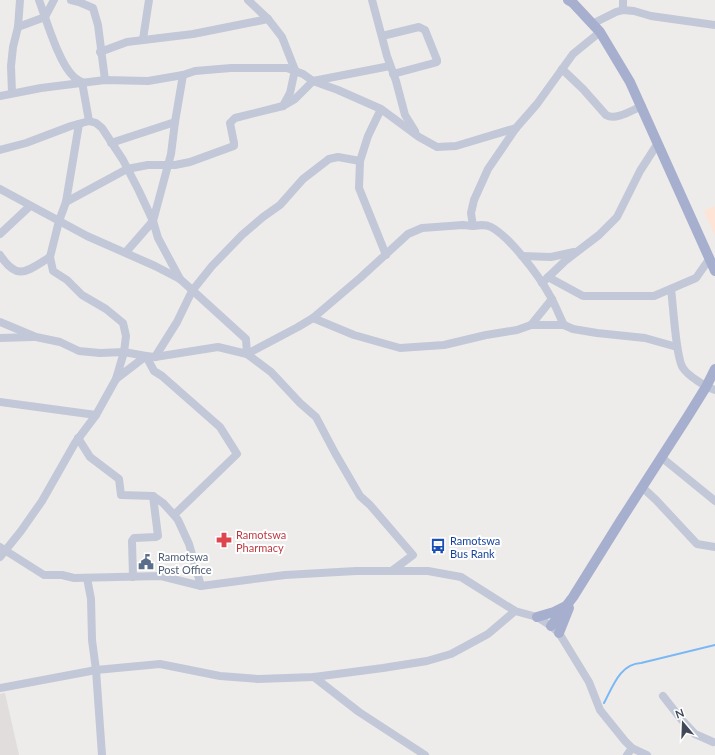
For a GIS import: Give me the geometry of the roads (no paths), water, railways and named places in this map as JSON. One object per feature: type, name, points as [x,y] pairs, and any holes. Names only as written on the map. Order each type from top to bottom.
[{"type":"main road","points":[[568,0],[573,3],[600,32],[630,82],[715,271]]},
{"type":"main road","points":[[551,626],[571,600],[661,457],[711,389],[715,369]]},
{"type":"main road","points":[[537,617],[562,609],[571,600]]},
{"type":"main road","points":[[559,634],[571,600]]},
{"type":"street","points":[[12,93],[11,66],[13,48],[18,27],[20,0]]},
{"type":"street","points":[[39,0],[54,42],[64,64],[74,77],[82,82],[89,121]]},
{"type":"street","points":[[18,27],[45,17],[54,0]]},
{"type":"street","points":[[71,0],[93,8],[98,25],[100,52],[105,80]]},
{"type":"street","points":[[143,39],[149,0]]},
{"type":"street","points":[[248,0],[268,19],[282,37],[295,70],[290,93],[283,106]]},
{"type":"street","points":[[372,0],[405,116],[419,137]]},
{"type":"street","points":[[623,0],[623,10]]},
{"type":"street","points":[[592,24],[623,10],[634,11],[651,16],[715,25]]},
{"type":"street","points":[[100,52],[127,42],[192,34],[268,19]]},
{"type":"street","points":[[382,36],[420,27],[423,28],[437,60],[434,63],[393,74]]},
{"type":"street","points":[[473,226],[471,213],[477,192],[488,169],[516,128],[537,104],[573,54],[600,32]]},
{"type":"street","points":[[66,202],[128,169],[190,162],[234,146],[230,123],[231,121],[235,118],[283,106],[295,99],[313,81],[390,66]]},
{"type":"street","points":[[0,96],[82,82],[105,80],[148,81],[183,75],[196,71],[231,68],[287,68],[295,70],[313,81],[381,108],[419,137],[436,147],[456,146],[516,128]]},
{"type":"street","points":[[562,69],[610,118],[642,106]]},
{"type":"street","points":[[126,252],[153,221],[168,165],[183,75]]},
{"type":"street","points":[[381,108],[368,136],[360,161],[359,188],[386,255]]},
{"type":"street","points":[[0,150],[26,143],[59,130],[89,121],[96,123],[102,128],[128,169],[153,221],[158,238],[180,279],[246,339],[247,354]]},
{"type":"street","points":[[111,143],[174,122]]},
{"type":"street","points":[[79,124],[66,202],[59,221],[50,257],[53,272],[67,280],[82,294],[106,309],[123,323],[126,336],[124,352],[116,380],[96,415],[78,438],[42,501],[21,531],[2,552],[44,575],[87,578],[161,576],[201,586],[285,575],[393,570],[428,571],[461,577],[515,611],[537,617],[551,626],[565,641],[589,682],[600,710],[632,748],[647,755]]},
{"type":"street","points":[[545,280],[565,261],[599,235],[617,217],[640,171],[658,143]]},
{"type":"street","points":[[155,357],[177,322],[192,291],[212,266],[242,235],[280,205],[304,179],[329,159],[338,157],[360,161]]},
{"type":"street","points":[[0,189],[87,236],[126,252],[180,279]]},
{"type":"street","points":[[0,234],[30,206]]},
{"type":"street","points":[[247,354],[313,318],[333,302],[408,234],[422,228],[453,225],[473,226],[481,224],[491,227],[507,240],[545,280],[583,296],[654,296],[696,278],[710,258]]},
{"type":"street","points":[[522,256],[550,257],[579,251]]},
{"type":"street","points":[[0,255],[8,266],[16,272],[27,271],[50,257]]},
{"type":"street","points":[[545,280],[564,325]]},
{"type":"street","points":[[671,289],[682,367],[711,389]]},
{"type":"street","points":[[531,325],[552,299]]},
{"type":"street","points":[[313,318],[354,335],[400,348],[444,345],[486,335],[517,330],[531,325],[564,325],[573,329],[597,333],[645,338],[678,347]]},
{"type":"street","points":[[0,322],[36,337],[60,342],[79,351],[100,353],[124,352],[155,357],[218,347],[247,354],[271,372],[300,403],[316,417],[360,496],[370,504],[413,555],[393,570]]},
{"type":"street","points":[[0,338],[36,337]]},
{"type":"street","points":[[116,380],[146,356]]},
{"type":"street","points":[[146,356],[154,371],[162,376],[220,426],[237,454],[174,515]]},
{"type":"street","points":[[0,402],[96,415]]},
{"type":"street","points":[[78,438],[90,457],[119,479],[122,495],[153,496],[163,503],[174,515],[178,520],[189,544],[201,586]]},
{"type":"street","points":[[661,457],[715,501]]},
{"type":"street","points":[[642,488],[656,500],[697,544],[715,547]]},
{"type":"street","points":[[133,577],[132,541],[134,538],[158,536],[153,496]]},
{"type":"street","points":[[87,578],[91,599],[92,640],[96,670],[102,755]]},
{"type":"street","points":[[0,688],[96,670],[160,664],[220,676],[258,679],[314,677],[383,668],[427,661],[451,654],[488,634],[515,611]]},
{"type":"street","points":[[314,677],[359,712],[425,755]]},
{"type":"street","points":[[663,696],[695,734],[714,742]]},
{"type":"street","points":[[627,755],[632,748]]},
{"type":"waterway","points":[[604,703],[614,683],[622,672],[628,667],[634,664],[715,645]]},
{"type":"place","name":"Ramotswa Pharmacy","points":[[224,540]]},
{"type":"place","name":"Ramotswa Bus Rank","points":[[438,546]]},
{"type":"place","name":"Ramotswa Post Office","points":[[146,562]]}]
